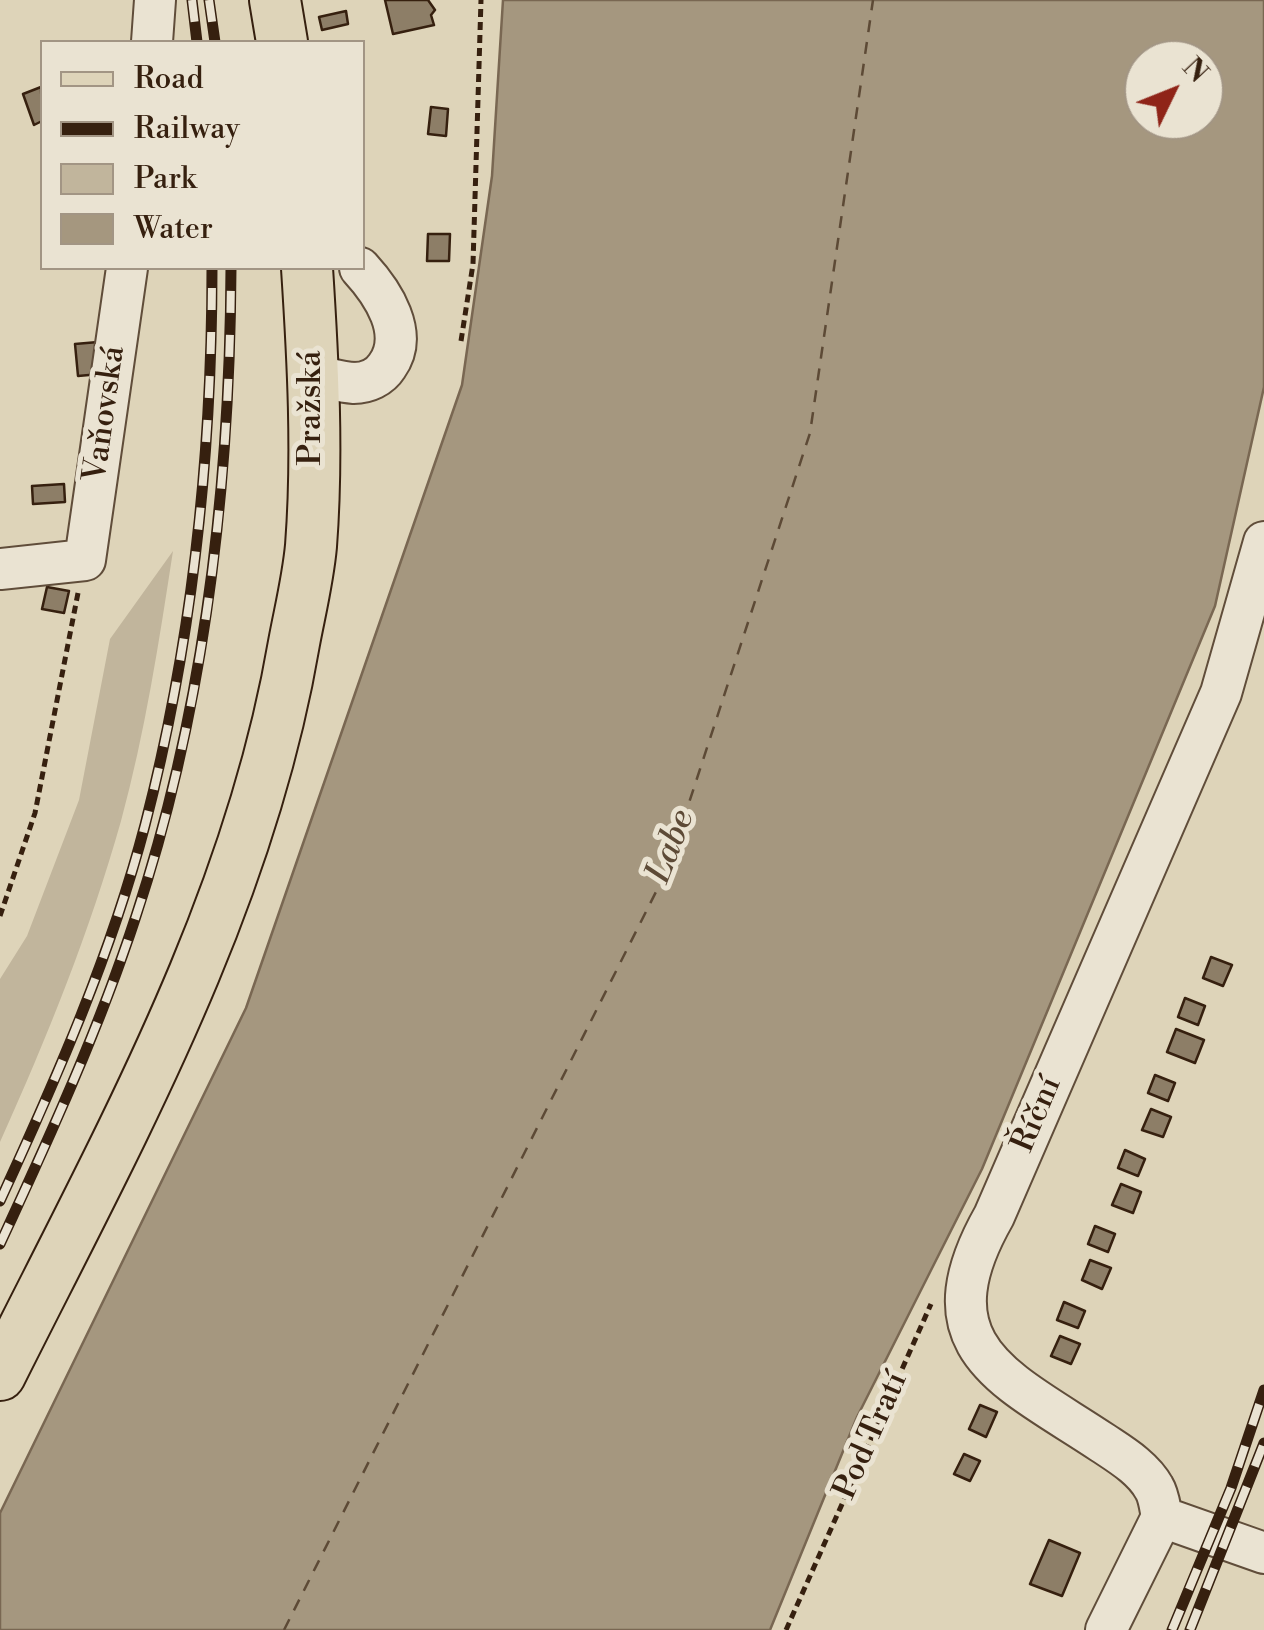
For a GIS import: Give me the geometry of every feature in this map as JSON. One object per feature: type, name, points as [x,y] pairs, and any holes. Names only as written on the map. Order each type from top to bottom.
[{"type":"main road","points":[[274,0],[282,40]]},
{"type":"main road","name":"Pražská","points":[[0,1375],[146,1083],[201,963],[248,837],[271,755],[310,548],[314,376],[306,270]]},
{"type":"street","points":[[152,40],[154,0]]},
{"type":"street","name":"Vaňovská","points":[[84,560],[127,270]]},
{"type":"street","points":[[314,376],[357,384],[380,376],[396,354],[394,319],[376,286],[362,270]]},
{"type":"street","name":"Říční","points":[[1162,1518],[1154,1488],[1133,1463],[1022,1394],[990,1367],[972,1337],[968,1296],[974,1252],[994,1216],[1221,692],[1264,542]]},
{"type":"street","points":[[0,569],[84,560]]},
{"type":"street","points":[[1106,1630],[1162,1518],[1264,1553]]},
{"type":"path","points":[[461,341],[473,264],[481,0]]},
{"type":"path","points":[[0,916],[35,813],[84,560]]},
{"type":"path","name":"Pod Tratí","points":[[786,1630],[935,1300]]},
{"type":"green space","points":[[173,551],[144,721],[121,821],[66,984],[0,1142],[0,979],[27,936],[79,800],[110,639]]},
{"type":"water","name":"Labe","points":[[503,0],[1264,0],[1264,387],[1215,606],[982,1169],[857,1417],[770,1630],[0,1630],[0,1513],[246,1008],[462,385],[492,176]]},
{"type":"building","points":[[385,0],[428,0],[435,10],[431,15],[434,25],[393,34]]},
{"type":"building","points":[[346,11],[348,24],[322,30],[319,17]]},
{"type":"building","points":[[40,87],[40,122],[34,125],[23,94]]},
{"type":"building","points":[[431,107],[448,109],[446,136],[428,134]]},
{"type":"building","points":[[428,234],[450,234],[449,261],[427,261]]},
{"type":"building","points":[[98,342],[100,374],[78,376],[75,344]]},
{"type":"building","points":[[64,484],[65,502],[33,504],[32,486]]},
{"type":"building","points":[[47,587],[69,591],[64,613],[42,609]]},
{"type":"building","points":[[1211,957],[1232,965],[1223,986],[1203,978]]},
{"type":"building","points":[[1185,998],[1205,1006],[1198,1025],[1178,1017]]},
{"type":"building","points":[[1176,1029],[1204,1040],[1195,1063],[1167,1052]]},
{"type":"building","points":[[1155,1075],[1175,1083],[1168,1101],[1148,1093]]},
{"type":"building","points":[[1151,1109],[1171,1117],[1163,1137],[1142,1130]]},
{"type":"building","points":[[1125,1150],[1145,1159],[1138,1176],[1118,1168]]},
{"type":"building","points":[[1121,1184],[1141,1192],[1133,1213],[1112,1205]]},
{"type":"building","points":[[1095,1226],[1115,1234],[1108,1252],[1088,1244]]},
{"type":"building","points":[[1090,1260],[1111,1268],[1102,1289],[1082,1280]]},
{"type":"building","points":[[1064,1302],[1085,1311],[1078,1328],[1057,1320]]},
{"type":"building","points":[[1060,1336],[1080,1344],[1071,1364],[1051,1356]]},
{"type":"building","points":[[980,1405],[997,1412],[986,1437],[969,1429]]},
{"type":"building","points":[[964,1454],[980,1461],[970,1481],[954,1474]]},
{"type":"building","points":[[1049,1540],[1080,1553],[1062,1596],[1030,1584]]},
{"type":"ferry route","points":[[284,1630],[667,870],[810,433],[873,0]]},
{"type":"railway","points":[[192,0],[197,40]]},
{"type":"railway","points":[[209,0],[215,40]]},
{"type":"railway","points":[[0,1201],[99,969],[131,873],[161,757],[196,549],[208,409],[212,270]]},
{"type":"railway","points":[[0,1244],[73,1082],[122,958],[180,757],[196,677],[219,514],[231,270]]},
{"type":"railway","points":[[1172,1630],[1231,1488],[1264,1390]]},
{"type":"railway","points":[[1190,1630],[1264,1443]]}]
